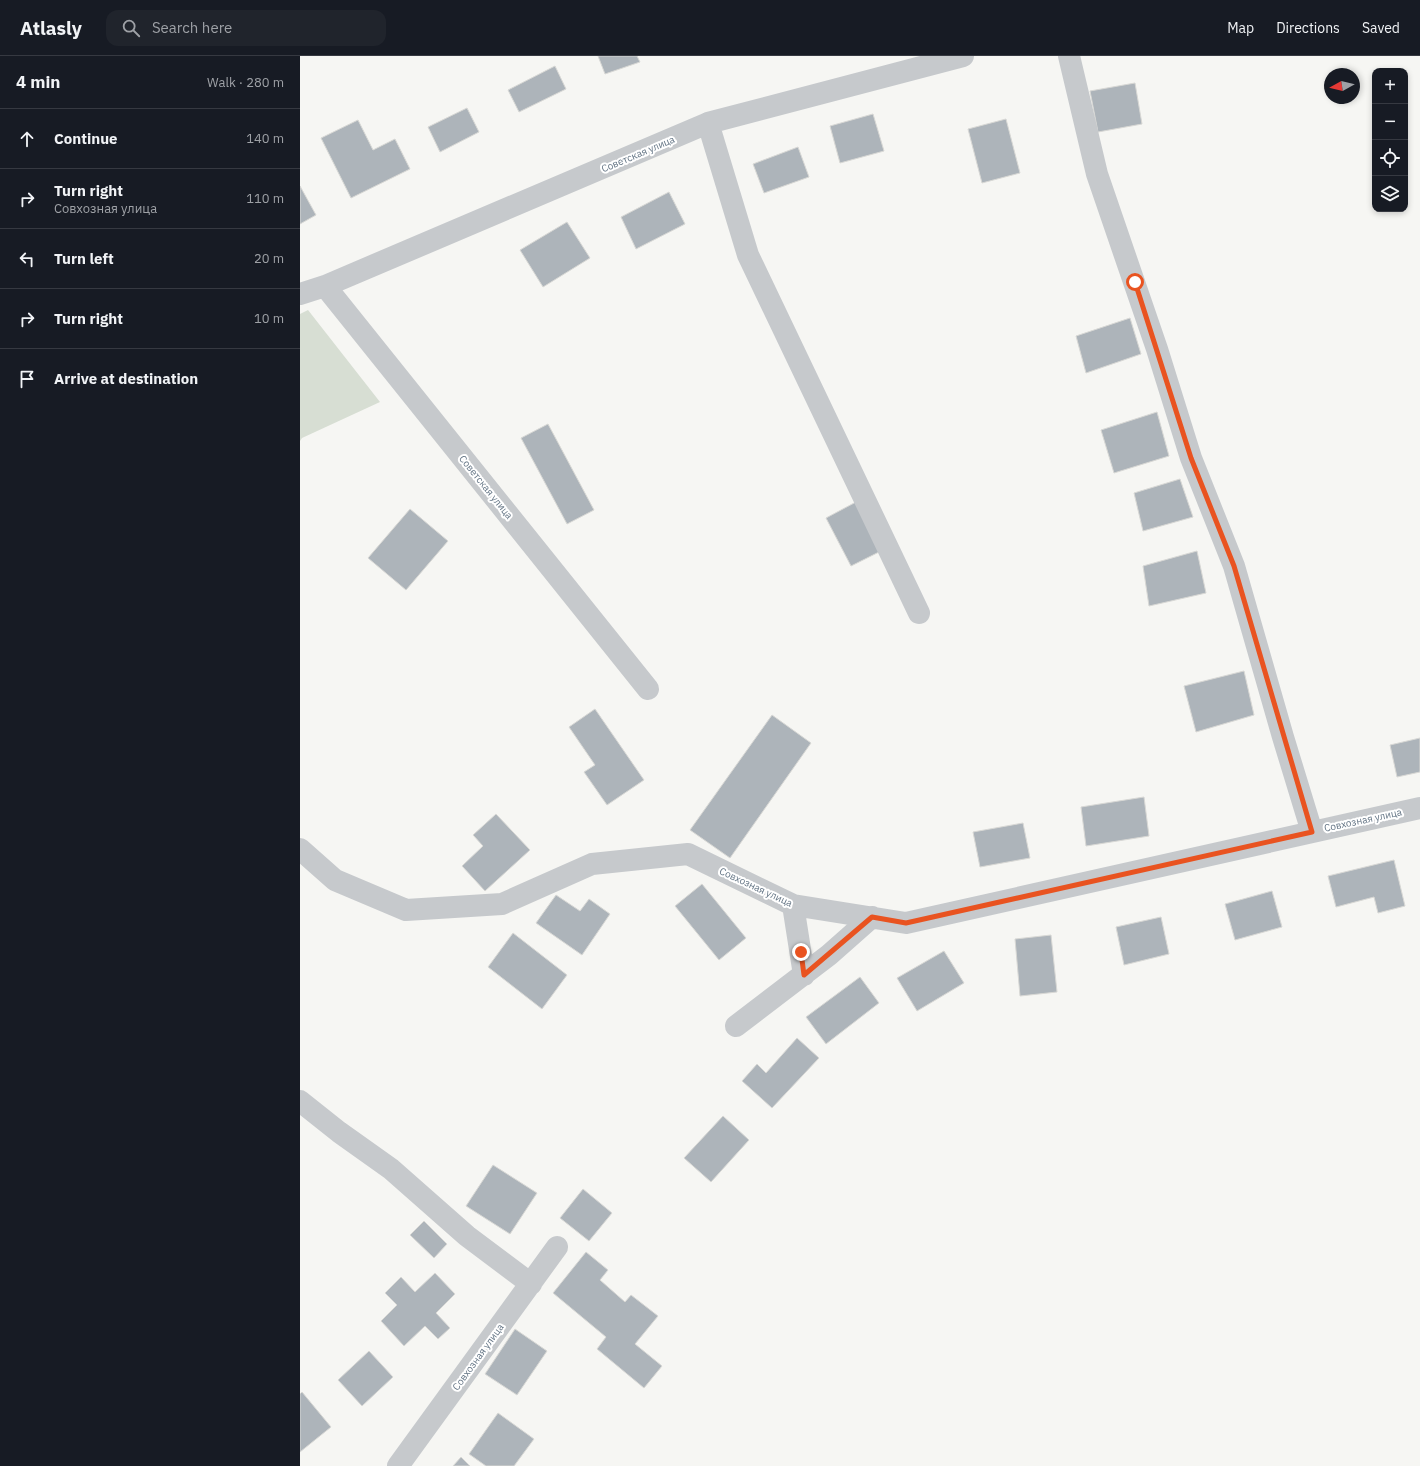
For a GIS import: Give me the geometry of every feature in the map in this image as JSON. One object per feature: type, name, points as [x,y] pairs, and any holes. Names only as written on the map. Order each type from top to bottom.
[{"type":"street","name":"Советская улица","points":[[300,294],[325,286],[708,123],[963,56]]},
{"type":"street","points":[[1069,56],[1097,174],[1155,342],[1191,458],[1234,566],[1312,832]]},
{"type":"street","points":[[708,123],[748,255],[919,613]]},
{"type":"street","name":"Советская улица","points":[[325,286],[648,689]]},
{"type":"street","name":"Совхозная улица","points":[[300,849],[335,880],[406,910],[502,904],[592,864],[688,854],[793,905],[906,923],[1420,808]]},
{"type":"street","points":[[793,905],[804,975]]},
{"type":"street","points":[[736,1026],[804,975],[872,917]]},
{"type":"street","points":[[300,1101],[339,1132],[392,1169],[467,1236],[531,1284]]},
{"type":"street","name":"Совхозная улица","points":[[398,1466],[557,1247]]},
{"type":"shaded area","points":[[308,310],[380,402],[302,438],[300,441],[300,314]]},
{"type":"building","points":[[598,56],[637,56],[640,62],[605,74]]},
{"type":"building","points":[[555,66],[566,89],[519,112],[508,90]]},
{"type":"building","points":[[1135,83],[1142,124],[1098,132],[1090,91]]},
{"type":"building","points":[[467,108],[479,132],[440,152],[428,127]]},
{"type":"building","points":[[873,114],[884,151],[840,163],[830,126]]},
{"type":"building","points":[[1006,119],[1020,173],[982,183],[968,129]]},
{"type":"building","points":[[358,120],[373,150],[395,139],[410,169],[351,198],[321,138]]},
{"type":"building","points":[[798,147],[809,177],[764,193],[753,164]]},
{"type":"building","points":[[300,186],[316,215],[300,224]]},
{"type":"building","points":[[669,192],[685,224],[636,249],[621,217]]},
{"type":"building","points":[[567,222],[590,258],[543,287],[520,250]]},
{"type":"building","points":[[1130,318],[1141,354],[1086,373],[1076,336]]},
{"type":"building","points":[[1157,412],[1169,456],[1114,473],[1101,430]]},
{"type":"building","points":[[548,424],[594,510],[567,524],[521,438]]},
{"type":"building","points":[[1180,479],[1193,517],[1143,531],[1134,493]]},
{"type":"building","points":[[856,502],[881,551],[851,566],[826,518]]},
{"type":"building","points":[[410,509],[448,541],[406,590],[368,558]]},
{"type":"building","points":[[1197,551],[1206,593],[1149,606],[1143,566]]},
{"type":"building","points":[[1244,671],[1254,715],[1196,732],[1184,686]]},
{"type":"building","points":[[595,709],[644,780],[607,805],[584,772],[595,765],[569,727]]},
{"type":"building","points":[[772,715],[811,743],[730,858],[690,830]]},
{"type":"building","points":[[1420,738],[1420,772],[1397,777],[1390,745]]},
{"type":"building","points":[[1144,797],[1149,836],[1086,846],[1081,807]]},
{"type":"building","points":[[496,814],[530,850],[485,891],[462,866],[483,846],[473,835]]},
{"type":"building","points":[[1023,823],[1030,858],[980,867],[973,832]]},
{"type":"building","points":[[1394,860],[1405,906],[1378,913],[1374,897],[1336,907],[1328,876]]},
{"type":"building","points":[[702,884],[746,938],[719,960],[675,906]]},
{"type":"building","points":[[1272,891],[1282,927],[1235,940],[1225,904]]},
{"type":"building","points":[[556,895],[580,911],[589,899],[610,914],[582,955],[536,923]]},
{"type":"building","points":[[1161,917],[1169,954],[1124,965],[1116,927]]},
{"type":"building","points":[[513,933],[567,975],[542,1009],[488,967]]},
{"type":"building","points":[[1051,935],[1057,992],[1020,996],[1015,939]]},
{"type":"building","points":[[944,951],[964,983],[917,1011],[897,978]]},
{"type":"building","points":[[860,977],[879,1003],[826,1044],[806,1017]]},
{"type":"building","points":[[797,1038],[819,1058],[772,1108],[742,1081],[757,1064],[766,1073]]},
{"type":"building","points":[[723,1116],[749,1140],[711,1182],[684,1158]]},
{"type":"building","points":[[493,1165],[537,1193],[510,1234],[466,1206]]},
{"type":"building","points":[[583,1189],[612,1213],[589,1241],[560,1218]]},
{"type":"building","points":[[424,1221],[447,1244],[434,1258],[410,1235]]},
{"type":"building","points":[[586,1252],[608,1270],[600,1280],[625,1302],[631,1295],[658,1316],[635,1344],[662,1366],[644,1388],[597,1349],[606,1337],[553,1293]]},
{"type":"building","points":[[435,1273],[455,1294],[436,1313],[450,1328],[438,1339],[425,1326],[404,1346],[381,1321],[397,1305],[385,1293],[401,1277],[415,1292]]},
{"type":"building","points":[[515,1329],[547,1351],[517,1395],[485,1374]]},
{"type":"building","points":[[369,1351],[393,1377],[362,1406],[338,1380]]},
{"type":"building","points":[[302,1392],[331,1427],[300,1452],[300,1394]]},
{"type":"building","points":[[498,1413],[534,1439],[514,1466],[486,1466],[469,1454]]},
{"type":"building","points":[[461,1457],[470,1466],[453,1466]]},
{"type":"route","points":[[801,952],[804,975],[872,917],[906,923],[1312,832],[1234,566],[1191,458],[1158,349],[1135,282]]}]
